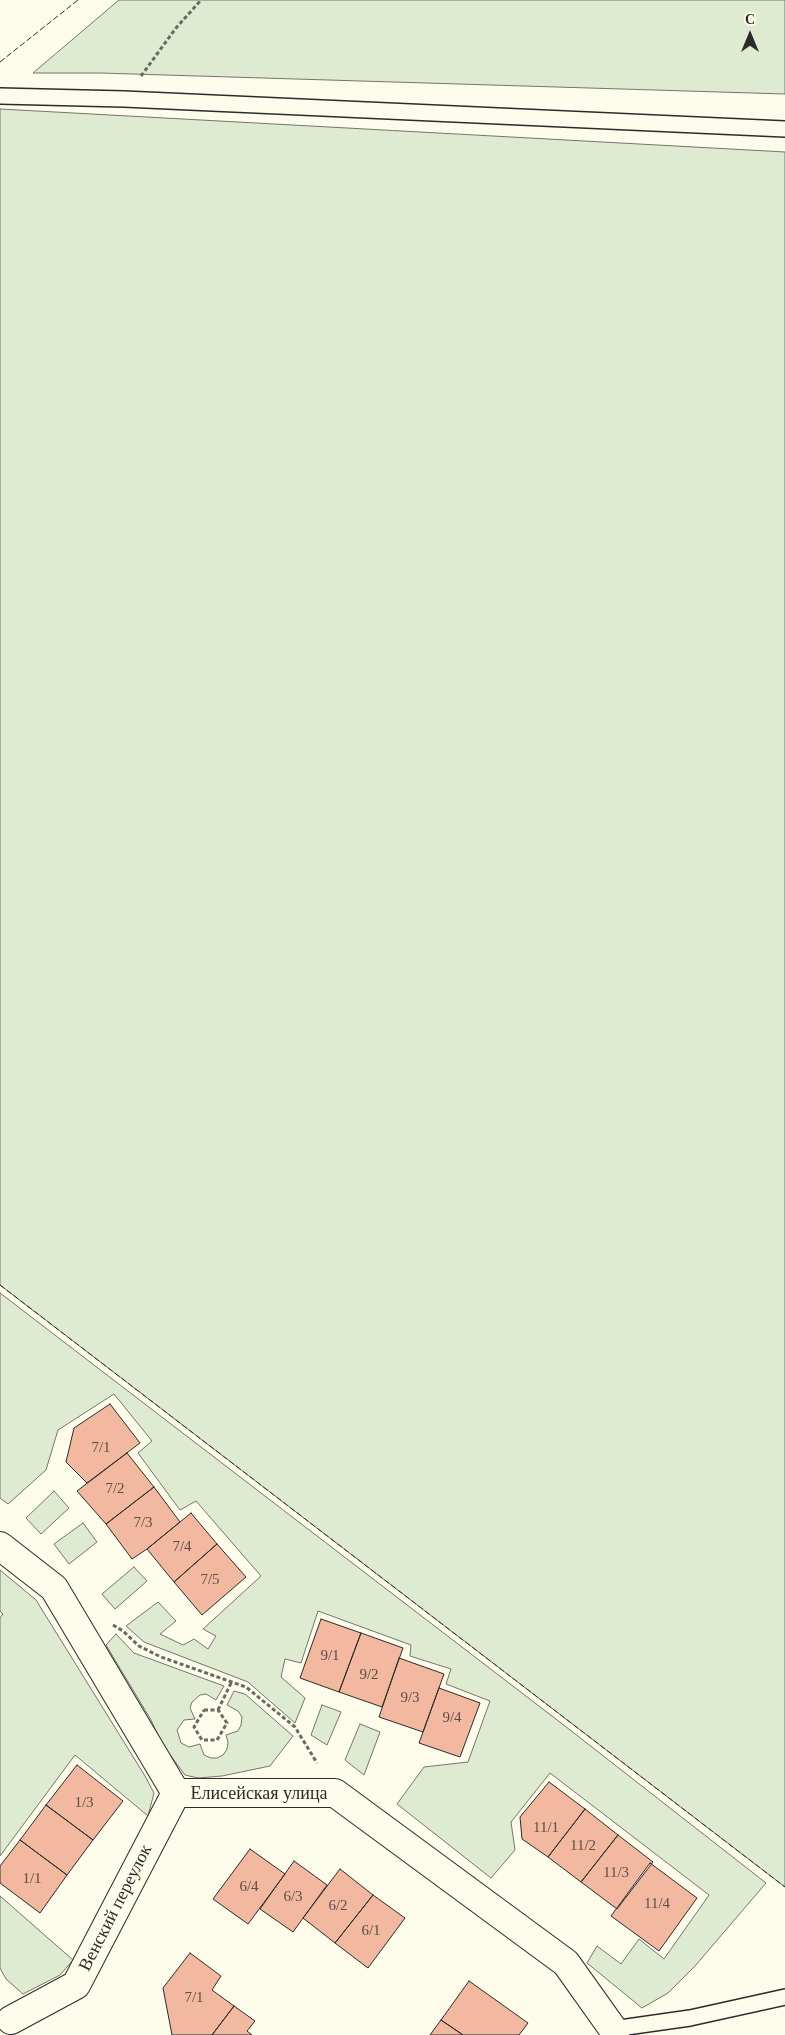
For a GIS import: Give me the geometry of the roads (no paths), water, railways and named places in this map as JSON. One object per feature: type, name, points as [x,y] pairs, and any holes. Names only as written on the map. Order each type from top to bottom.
[{"type":"street","name":"Елисейская улица","points":[[0,1546],[54,1588],[176,1794],[335,1794],[566,1963],[612,2033]]},
{"type":"street","name":"Венский переулок","points":[[11,2019],[76,1984],[176,1794]]},
{"type":"lane","points":[[0,96],[124,99],[785,129]]},
{"type":"lane","points":[[612,2033],[785,1997]]}]
